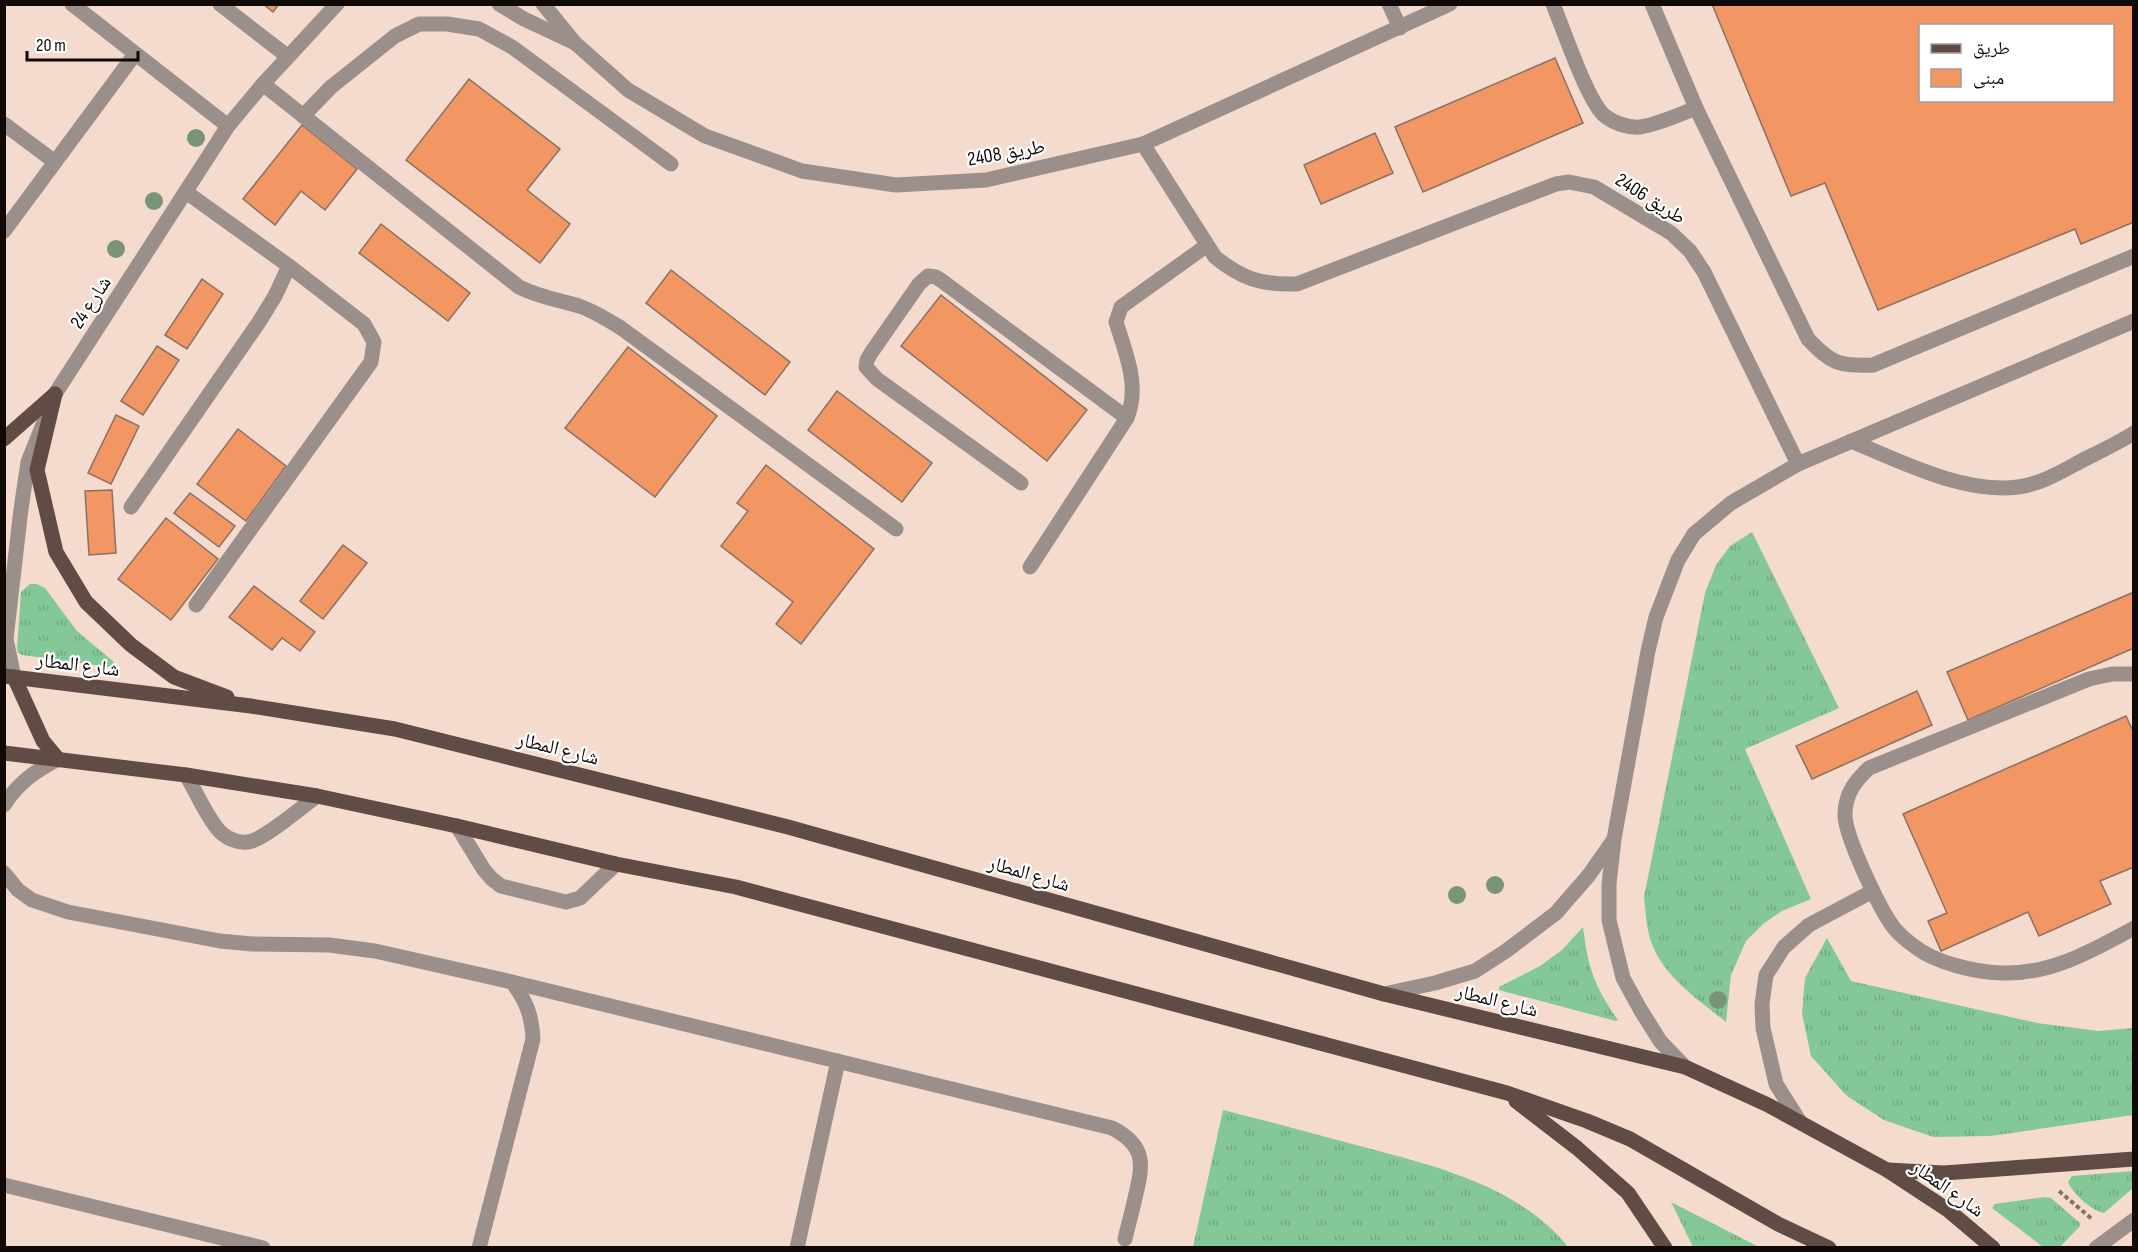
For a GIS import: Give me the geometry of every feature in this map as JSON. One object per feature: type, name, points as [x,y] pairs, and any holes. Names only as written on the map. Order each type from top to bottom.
[{"type":"main road","points":[[4,439],[55,394]]},
{"type":"main road","points":[[55,394],[37,470],[56,552],[86,602],[131,645],[174,677],[251,706]]},
{"type":"main road","points":[[9,677],[43,741],[58,759]]},
{"type":"main road","name":"شارع المطار","points":[[9,677],[251,706],[395,729],[788,827],[1384,994],[1685,1067],[1800,1122],[1887,1170],[1948,1210],[1993,1248]]},
{"type":"main road","points":[[4,753],[186,775],[317,796],[616,864],[736,887],[1506,1093],[1630,1138],[1778,1224],[1829,1248]]},
{"type":"main road","points":[[1506,1093],[1577,1148],[1628,1193],[1665,1248]]},
{"type":"main road","points":[[1887,1170],[1944,1173],[2133,1159]]},
{"type":"street","points":[[72,4],[228,126]]},
{"type":"street","points":[[220,4],[287,57]]},
{"type":"street","name":"شارع 24","points":[[9,677],[6,639],[22,497],[28,462],[55,394],[228,126],[336,4]]},
{"type":"street","name":"طريق 2408","points":[[500,4],[524,19],[575,43]]},
{"type":"street","name":"طريق 2408","points":[[543,4],[575,43],[628,90],[705,136],[802,171],[896,185],[986,180],[1143,144],[1450,4]]},
{"type":"street","points":[[1389,4],[1400,28]]},
{"type":"street","points":[[1553,4],[1593,102],[1605,116],[1620,124],[1637,127],[1654,124],[1696,108]]},
{"type":"street","points":[[1652,4],[1696,108],[1808,339],[1825,357],[1848,366],[1873,365],[2133,256]]},
{"type":"street","points":[[303,116],[331,87],[395,36],[419,24],[447,24],[479,29],[512,47],[671,164]]},
{"type":"street","points":[[4,231],[135,54]]},
{"type":"street","points":[[263,84],[519,287],[536,296],[579,306],[608,320],[896,529]]},
{"type":"street","points":[[4,124],[55,162]]},
{"type":"street","name":"طريق 2406","points":[[1143,144],[1215,257],[1232,271],[1252,280],[1274,285],[1296,284],[1556,184],[1569,182],[1594,187],[1671,234],[1690,251],[1704,272],[1798,464]]},
{"type":"street","points":[[186,192],[289,266],[364,324],[374,342],[371,362],[196,604]]},
{"type":"street","points":[[1030,567],[1127,418],[1132,406],[1134,391],[1129,364],[1116,322],[1117,313],[1128,301],[1206,246]]},
{"type":"street","points":[[131,507],[259,322],[275,296],[289,266]]},
{"type":"street","points":[[1021,483],[877,380],[866,368],[871,353],[928,276],[936,277],[1127,418]]},
{"type":"street","points":[[1685,1067],[1660,1041],[1623,978],[1609,920],[1609,884],[1614,839],[1651,640],[1665,590],[1678,560],[1694,534],[1731,503],[1798,464],[2133,321]]},
{"type":"street","points":[[1851,441],[1930,473],[1965,483],[1991,487],[2017,487],[2042,481],[2133,433]]},
{"type":"street","points":[[2133,674],[2112,674],[2089,679],[1869,768],[1855,781],[1847,798],[1845,817],[1850,836],[1873,891],[1895,929],[1916,948],[1943,961],[1971,969],[2001,973],[2030,971],[2059,965],[2133,928]]},
{"type":"street","points":[[4,805],[23,781],[38,769],[58,759]]},
{"type":"street","points":[[186,775],[217,829],[226,838],[238,842],[252,841],[263,836],[317,796]]},
{"type":"street","points":[[457,826],[484,870],[501,886],[566,902],[580,898],[616,864]]},
{"type":"street","points":[[1384,994],[1435,983],[1475,971],[1506,951],[1556,913],[1589,875],[1614,839]]},
{"type":"street","points":[[4,873],[18,890],[32,900],[68,912],[220,941],[352,947],[512,982],[1112,1128],[1130,1139],[1136,1148],[1142,1171],[1125,1239]]},
{"type":"street","points":[[1800,1122],[1776,1084],[1763,1028],[1762,1004],[1766,975],[1784,947],[1809,925],[1873,891]]},
{"type":"street","points":[[479,1248],[533,1039],[529,1009],[512,982]]},
{"type":"street","points":[[797,1248],[838,1061]]},
{"type":"street","points":[[4,1185],[263,1248]]},
{"type":"street","points":[[2096,1248],[2133,1220]]},
{"type":"path","points":[[2047,1166],[2056,1188],[2111,1235]]},
{"type":"green space","points":[[1752,532],[1839,708],[1745,749],[1811,899],[1782,911],[1763,924],[1746,941],[1731,975],[1726,1022],[1684,988],[1665,967],[1648,933],[1644,897],[1705,593],[1716,565],[1730,546]]},
{"type":"green space","points":[[30,584],[37,584],[45,588],[77,631],[114,662],[113,665],[110,667],[18,653],[21,592]]},
{"type":"green space","points":[[1583,927],[1593,976],[1618,1020],[1499,990],[1499,987],[1540,966],[1562,950]]},
{"type":"green space","points":[[1827,938],[1851,981],[2037,1023],[2098,1031],[2133,1028],[2133,1115],[1991,1136],[1933,1137],[1884,1120],[1847,1096],[1811,1056],[1802,1014],[1805,978]]},
{"type":"green space","points":[[1223,1110],[1443,1169],[1471,1180],[1524,1207],[1547,1225],[1568,1247],[1193,1247]]},
{"type":"green space","points":[[2133,1171],[2133,1188],[2104,1213],[2083,1201],[2068,1182],[2072,1176]]},
{"type":"green space","points":[[2051,1198],[2080,1223],[2080,1226],[2060,1247],[2043,1247],[1992,1208],[1995,1204]]},
{"type":"green space","points":[[1671,1202],[1759,1247],[1693,1247]]},
{"type":"building","points":[[263,4],[279,4],[273,12]]},
{"type":"building","points":[[1712,4],[2134,4],[2134,222],[2081,244],[2075,229],[1878,310],[1825,183],[1791,196]]},
{"type":"building","points":[[1555,58],[1583,123],[1423,192],[1395,127]]},
{"type":"building","points":[[469,79],[560,149],[527,190],[570,224],[540,263],[406,160]]},
{"type":"building","points":[[302,125],[357,169],[325,210],[301,191],[275,225],[243,199]]},
{"type":"building","points":[[1375,133],[1393,173],[1321,204],[1304,165]]},
{"type":"building","points":[[381,224],[470,293],[448,321],[359,253]]},
{"type":"building","points":[[671,270],[790,362],[765,395],[646,303]]},
{"type":"building","points":[[202,279],[223,294],[187,349],[165,335]]},
{"type":"building","points":[[941,295],[1087,410],[1047,461],[901,346]]},
{"type":"building","points":[[157,346],[179,360],[143,415],[121,401]]},
{"type":"building","points":[[628,347],[717,416],[655,497],[565,428]]},
{"type":"building","points":[[837,391],[932,463],[902,502],[808,430]]},
{"type":"building","points":[[116,415],[139,426],[111,484],[88,473]]},
{"type":"building","points":[[238,429],[286,466],[246,521],[197,484]]},
{"type":"building","points":[[766,465],[874,549],[801,644],[776,624],[793,602],[721,546],[748,511],[737,503]]},
{"type":"building","points":[[112,490],[116,553],[89,555],[85,491]]},
{"type":"building","points":[[190,493],[235,526],[219,547],[174,513]]},
{"type":"building","points":[[166,518],[218,559],[171,620],[118,579]]},
{"type":"building","points":[[343,545],[367,563],[323,619],[300,601]]},
{"type":"building","points":[[254,586],[315,632],[300,651],[282,638],[272,650],[229,617]]},
{"type":"building","points":[[2134,592],[2134,648],[1968,720],[1947,672]]},
{"type":"building","points":[[1917,691],[1932,725],[1812,779],[1796,746]]},
{"type":"building","points":[[2126,716],[2134,733],[2134,867],[2100,881],[2111,904],[2039,936],[2028,912],[1941,951],[1928,921],[1947,913],[1903,814]]}]
